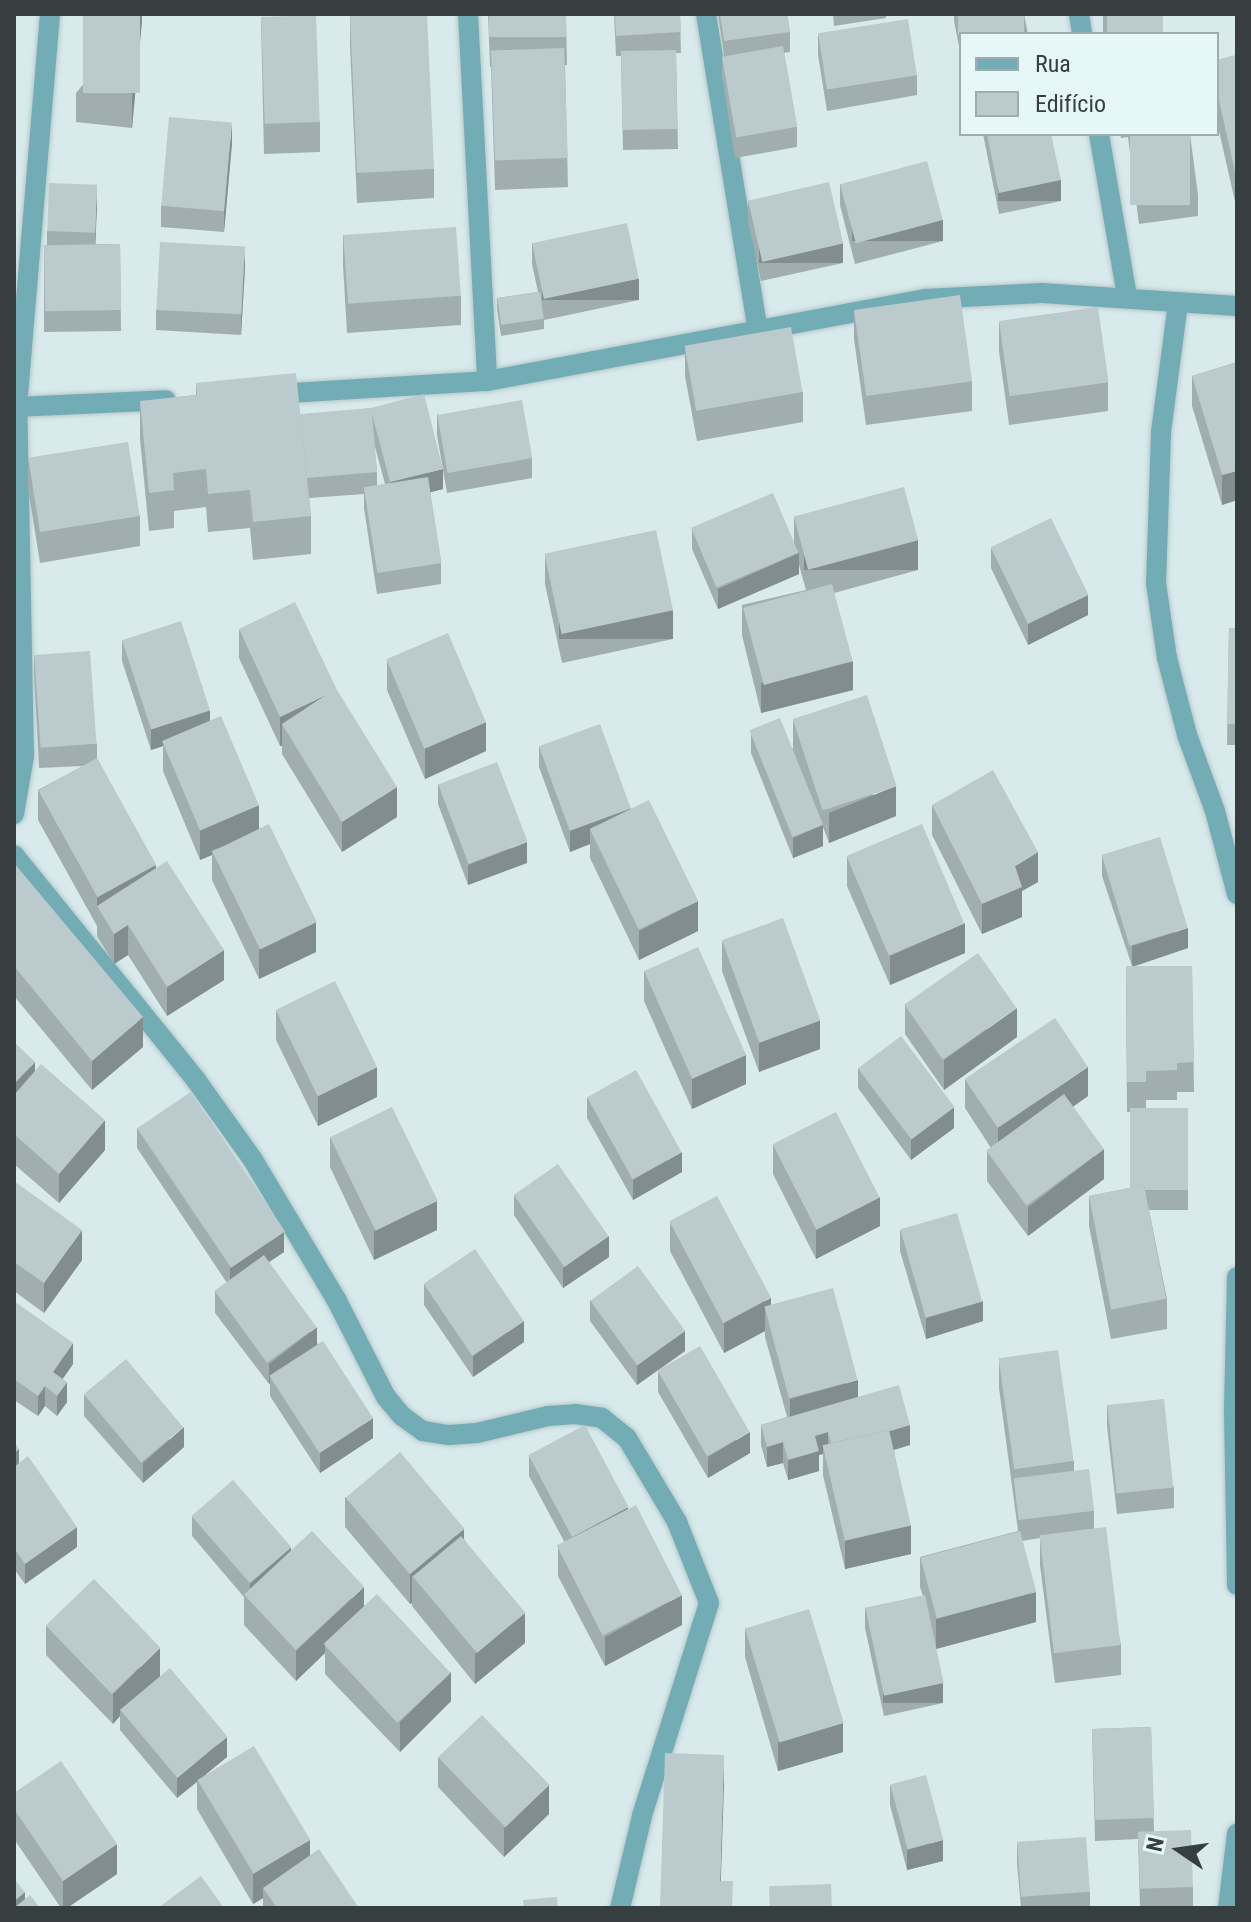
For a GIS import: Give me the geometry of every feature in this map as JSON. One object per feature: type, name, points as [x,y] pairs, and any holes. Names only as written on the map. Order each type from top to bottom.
[{"type":"street","points":[[14,814],[24,756],[15,407],[50,14]]},
{"type":"street","points":[[468,14],[487,381]]},
{"type":"street","points":[[706,14],[758,330]]},
{"type":"street","points":[[1099,136],[1127,296]]},
{"type":"street","points":[[255,396],[487,381],[925,299],[1042,293],[1127,296],[1237,306]]},
{"type":"street","points":[[1178,303],[1161,433],[1156,583],[1167,658],[1187,735],[1215,811],[1237,894]]},
{"type":"street","points":[[15,407],[192,399]]},
{"type":"street","points":[[14,855],[196,1080],[253,1160],[322,1274],[386,1397],[402,1416],[423,1431],[449,1435],[477,1433],[548,1416],[575,1414],[602,1418],[627,1438],[677,1522],[709,1603],[642,1816],[620,1908]]},
{"type":"street","points":[[1237,1277],[1234,1412],[1237,1585]]},
{"type":"street","points":[[1228,1908],[1237,1834]]},
{"type":"building","points":[[83,14],[140,14],[140,93],[83,93]]},
{"type":"building","points":[[427,14],[434,169],[357,173],[350,16]]},
{"type":"building","points":[[489,14],[566,14],[566,37],[489,37]]},
{"type":"building","points":[[615,14],[680,14],[681,32],[616,36]]},
{"type":"building","points":[[720,14],[787,14],[790,32],[724,41]]},
{"type":"building","points":[[958,14],[1024,14],[1024,32],[959,32],[958,35]]},
{"type":"building","points":[[1107,14],[1163,14],[1163,32],[1107,32]]},
{"type":"building","points":[[316,15],[320,122],[265,124],[261,17]]},
{"type":"building","points":[[908,19],[917,75],[827,90],[818,33]]},
{"type":"building","points":[[783,46],[797,127],[736,138],[722,57]]},
{"type":"building","points":[[564,48],[568,158],[495,160],[491,51]]},
{"type":"building","points":[[676,50],[677,129],[622,130],[621,51]]},
{"type":"building","points":[[1237,55],[1237,176],[1219,101],[1219,60]]},
{"type":"building","points":[[169,117],[232,122],[224,211],[161,206]]},
{"type":"building","points":[[987,136],[1051,136],[1061,180],[999,193]]},
{"type":"building","points":[[1130,136],[1190,136],[1190,205],[1130,205]]},
{"type":"building","points":[[927,161],[943,220],[856,243],[840,184]]},
{"type":"building","points":[[829,182],[843,243],[762,262],[748,201]]},
{"type":"building","points":[[49,183],[97,185],[95,233],[47,231]]},
{"type":"building","points":[[627,223],[639,279],[544,299],[532,243]]},
{"type":"building","points":[[456,227],[461,296],[348,304],[343,235]]},
{"type":"building","points":[[160,242],[245,246],[241,314],[156,310]]},
{"type":"building","points":[[120,244],[121,310],[45,311],[44,245]]},
{"type":"building","points":[[540,292],[544,319],[501,325],[497,298]]},
{"type":"building","points":[[960,295],[972,381],[866,396],[854,310]]},
{"type":"building","points":[[1098,307],[1109,382],[1010,396],[999,321]]},
{"type":"building","points":[[791,327],[802,392],[696,411],[685,346]]},
{"type":"building","points":[[1237,362],[1237,471],[1222,475],[1192,376]]},
{"type":"building","points":[[296,373],[311,516],[253,522],[250,490],[208,494],[206,469],[173,473],[174,490],[149,493],[140,401],[197,395],[196,383]]},
{"type":"building","points":[[424,394],[443,469],[390,482],[372,414],[377,472],[307,478],[300,414],[371,408]]},
{"type":"building","points":[[522,400],[532,458],[448,473],[437,415]]},
{"type":"building","points":[[128,442],[140,516],[40,532],[28,458]]},
{"type":"building","points":[[428,477],[442,563],[377,573],[364,487]]},
{"type":"building","points":[[904,487],[918,540],[808,570],[794,517]]},
{"type":"building","points":[[773,493],[798,553],[716,588],[691,528]]},
{"type":"building","points":[[1051,518],[1088,594],[1028,624],[991,547]]},
{"type":"building","points":[[656,530],[673,610],[562,634],[544,554]]},
{"type":"building","points":[[832,584],[853,661],[764,685],[743,608]]},
{"type":"building","points":[[295,602],[337,690],[397,787],[342,822],[282,724],[328,694],[280,717],[239,629]]},
{"type":"building","points":[[181,621],[210,710],[151,730],[122,640]]},
{"type":"building","points":[[1229,628],[1237,628],[1237,724],[1227,724]]},
{"type":"building","points":[[448,633],[486,722],[424,748],[386,659]]},
{"type":"building","points":[[90,651],[96,744],[41,748],[34,655]]},
{"type":"building","points":[[867,695],[897,786],[822,810],[793,719]]},
{"type":"building","points":[[221,716],[259,805],[200,830],[162,741]]},
{"type":"building","points":[[780,718],[823,825],[792,837],[749,730]]},
{"type":"building","points":[[600,724],[631,809],[570,831],[539,746]]},
{"type":"building","points":[[97,758],[156,865],[98,897],[38,790]]},
{"type":"building","points":[[497,762],[527,841],[469,864],[438,785]]},
{"type":"building","points":[[993,770],[1038,852],[1015,866],[1022,887],[982,904],[932,805]]},
{"type":"building","points":[[649,800],[698,901],[639,930],[590,829]]},
{"type":"building","points":[[269,824],[317,922],[260,950],[212,852]]},
{"type":"building","points":[[922,824],[964,923],[889,955],[847,856]]},
{"type":"building","points":[[1160,837],[1188,928],[1129,946],[1102,855]]},
{"type":"building","points":[[167,861],[224,950],[167,987],[128,925],[114,934],[97,906]]},
{"type":"building","points":[[14,863],[143,1017],[92,1061],[14,966]]},
{"type":"building","points":[[783,918],[820,1020],[759,1043],[722,940]]},
{"type":"building","points":[[698,947],[746,1055],[692,1079],[644,971]]},
{"type":"building","points":[[978,953],[1016,1008],[943,1060],[904,1005]]},
{"type":"building","points":[[1126,966],[1192,966],[1194,1062],[1177,1063],[1177,1070],[1146,1071],[1146,1082],[1127,1082]]},
{"type":"building","points":[[335,981],[377,1067],[318,1096],[276,1010]]},
{"type":"building","points":[[1055,1018],[1088,1067],[998,1128],[965,1079]]},
{"type":"building","points":[[901,1036],[955,1107],[911,1140],[858,1068]]},
{"type":"building","points":[[14,1042],[35,1062],[14,1084]]},
{"type":"building","points":[[41,1064],[105,1120],[59,1174],[14,1134],[14,1095]]},
{"type":"building","points":[[636,1070],[682,1152],[633,1179],[587,1097]]},
{"type":"building","points":[[191,1092],[285,1231],[231,1268],[137,1128]]},
{"type":"building","points":[[1064,1094],[1104,1149],[1026,1205],[986,1150]]},
{"type":"building","points":[[392,1107],[438,1200],[376,1231],[330,1137]]},
{"type":"building","points":[[1130,1108],[1188,1108],[1188,1190],[1145,1190],[1144,1185],[1130,1188]]},
{"type":"building","points":[[836,1112],[880,1198],[816,1230],[773,1144]]},
{"type":"building","points":[[558,1164],[608,1236],[564,1267],[514,1195]]},
{"type":"building","points":[[14,1181],[82,1230],[44,1283],[14,1262]]},
{"type":"building","points":[[1144,1185],[1166,1299],[1111,1310],[1089,1196]]},
{"type":"building","points":[[717,1196],[771,1298],[723,1323],[669,1221]]},
{"type":"building","points":[[957,1213],[982,1301],[926,1318],[900,1229]]},
{"type":"building","points":[[475,1249],[524,1321],[472,1356],[424,1284]]},
{"type":"building","points":[[264,1255],[316,1327],[267,1363],[215,1291]]},
{"type":"building","points":[[638,1266],[685,1331],[637,1365],[590,1301]]},
{"type":"building","points":[[833,1288],[858,1380],[789,1398],[764,1306]]},
{"type":"building","points":[[14,1301],[73,1343],[53,1372],[67,1382],[57,1396],[45,1386],[38,1396],[14,1379]]},
{"type":"building","points":[[323,1341],[373,1418],[319,1453],[269,1376]]},
{"type":"building","points":[[700,1346],[750,1432],[707,1456],[658,1370]]},
{"type":"building","points":[[1058,1350],[1074,1461],[1014,1469],[999,1358]]},
{"type":"building","points":[[126,1359],[183,1427],[141,1463],[84,1394]]},
{"type":"building","points":[[899,1385],[910,1425],[831,1443],[828,1432],[815,1436],[819,1451],[788,1460],[783,1442],[767,1447],[761,1425]]},
{"type":"building","points":[[1164,1399],[1173,1488],[1117,1493],[1107,1405]]},
{"type":"building","points":[[585,1425],[629,1507],[572,1537],[528,1455]]},
{"type":"building","points":[[889,1430],[911,1525],[845,1541],[823,1445]]},
{"type":"building","points":[[400,1452],[464,1529],[410,1574],[346,1498]]},
{"type":"building","points":[[28,1456],[77,1527],[25,1564],[14,1548],[14,1467]]},
{"type":"building","points":[[1089,1469],[1094,1511],[1019,1520],[1014,1478]]},
{"type":"building","points":[[233,1480],[291,1547],[250,1583],[191,1516]]},
{"type":"building","points":[[636,1505],[682,1595],[603,1635],[557,1545]]},
{"type":"building","points":[[1106,1527],[1121,1645],[1054,1653],[1039,1535]]},
{"type":"building","points":[[312,1531],[364,1587],[296,1650],[244,1594]]},
{"type":"building","points":[[1020,1531],[1036,1592],[937,1619],[921,1558]]},
{"type":"building","points":[[461,1536],[525,1613],[477,1653],[413,1576]]},
{"type":"building","points":[[94,1579],[160,1647],[112,1694],[46,1626]]},
{"type":"building","points":[[377,1594],[451,1673],[397,1723],[324,1644]]},
{"type":"building","points":[[925,1595],[944,1683],[884,1696],[865,1608]]},
{"type":"building","points":[[809,1609],[844,1723],[780,1742],[745,1629]]},
{"type":"building","points":[[170,1668],[227,1736],[177,1778],[120,1710]]},
{"type":"building","points":[[482,1715],[549,1785],[506,1827],[438,1757]]},
{"type":"building","points":[[1151,1727],[1154,1818],[1095,1820],[1092,1729]]},
{"type":"building","points":[[254,1746],[310,1839],[254,1873],[197,1780]]},
{"type":"building","points":[[665,1753],[724,1755],[720,1881],[733,1881],[732,1908],[660,1908]]},
{"type":"building","points":[[61,1761],[117,1844],[63,1881],[14,1809],[14,1793]]},
{"type":"building","points":[[926,1775],[943,1840],[908,1849],[890,1785]]},
{"type":"building","points":[[1191,1830],[1193,1887],[1140,1889],[1138,1832]]},
{"type":"building","points":[[1086,1837],[1090,1892],[1021,1897],[1017,1842]]},
{"type":"building","points":[[319,1849],[359,1908],[277,1908],[263,1888]]},
{"type":"building","points":[[201,1876],[224,1908],[158,1908]]},
{"type":"building","points":[[14,1879],[25,1892],[14,1901]]},
{"type":"building","points":[[831,1884],[832,1908],[770,1908],[769,1886]]},
{"type":"building","points":[[30,1895],[40,1908],[14,1908]]},
{"type":"building","points":[[557,1897],[558,1908],[524,1908],[523,1900]]}]
